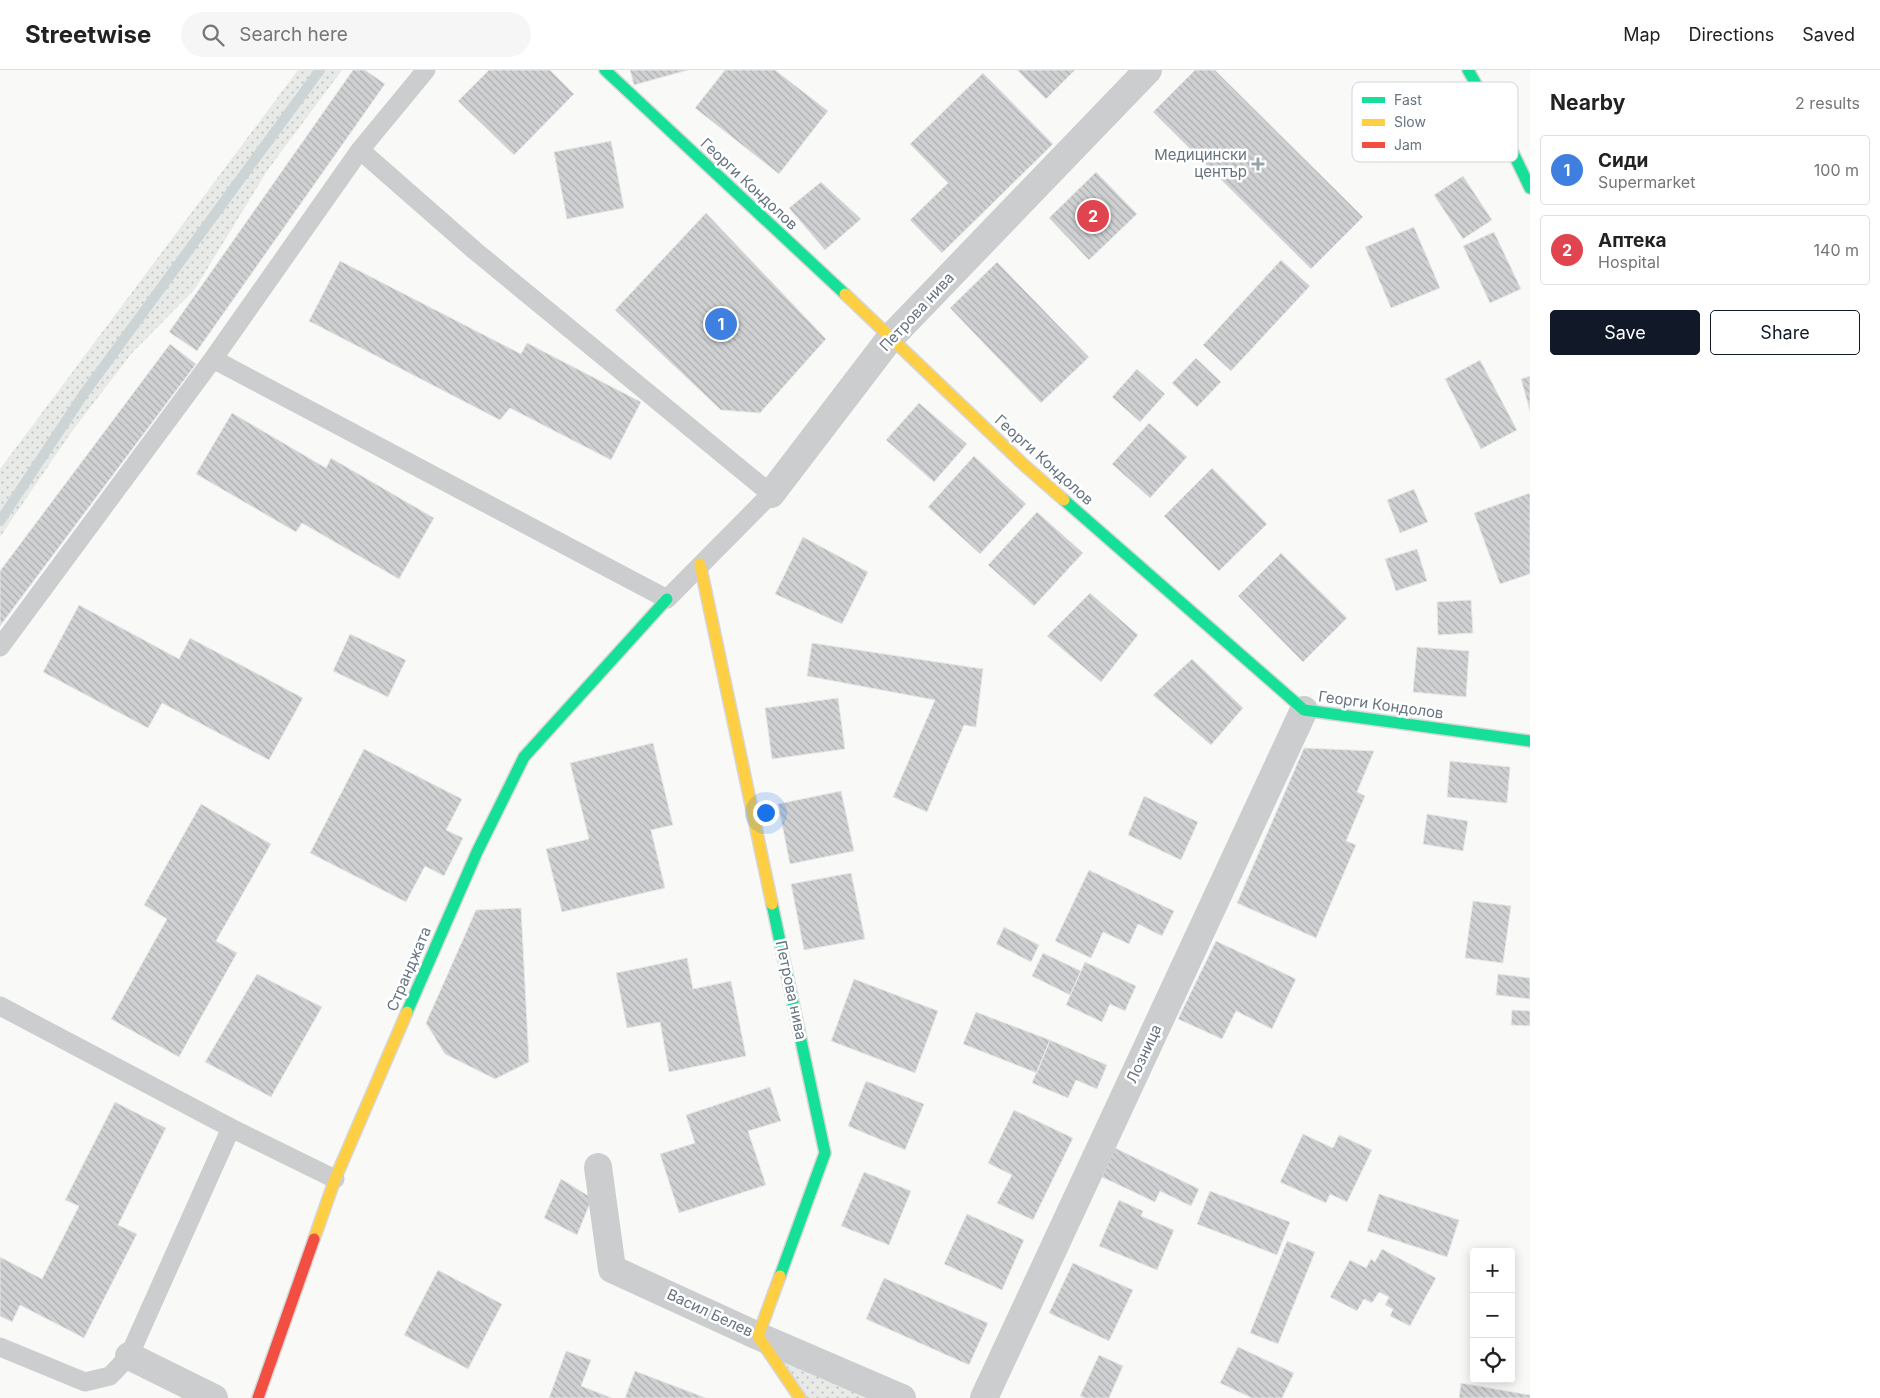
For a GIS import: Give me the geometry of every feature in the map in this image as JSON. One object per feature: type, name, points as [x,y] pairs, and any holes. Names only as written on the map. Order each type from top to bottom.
[{"type":"street","name":"Георги Кондолов","points":[[605,70],[1024,464],[1304,710],[1530,741]]},
{"type":"street","name":"Петрова нива","points":[[771,494],[891,337],[1148,70]]},
{"type":"street","points":[[1468,70],[1475,82]]},
{"type":"street","points":[[1517,162],[1530,188]]},
{"type":"street","name":"Петрова нива","points":[[700,564],[825,1153],[758,1336]]},
{"type":"street","name":"Странджата","points":[[258,1398],[335,1179],[477,852],[524,757],[667,599]]},
{"type":"street","name":"Лозница","points":[[984,1398],[1304,710]]},
{"type":"street","name":"Васил Белев","points":[[598,1167],[612,1269],[758,1336],[902,1398]]},
{"type":"street","points":[[758,1336],[800,1398]]},
{"type":"street","points":[[129,1356],[214,1398]]},
{"type":"lane","points":[[0,647],[213,359],[360,150],[426,70]]},
{"type":"lane","points":[[360,150],[474,250],[771,494]]},
{"type":"lane","points":[[213,359],[667,599]]},
{"type":"lane","name":"Петрова нива","points":[[667,599],[771,494]]},
{"type":"lane","points":[[0,1006],[231,1128],[335,1179]]},
{"type":"lane","points":[[0,1346],[85,1382],[110,1376],[129,1356],[231,1128]]},
{"type":"shaded area","points":[[298,70],[342,70],[267,171],[195,289],[131,354],[70,434],[0,537],[0,469]]},
{"type":"shaded area","points":[[758,1336],[902,1398],[800,1398]]},
{"type":"building","points":[[353,70],[365,70],[385,84],[197,351],[169,332]]},
{"type":"building","points":[[489,70],[550,70],[574,94],[514,155],[458,101]]},
{"type":"building","points":[[630,70],[688,70],[634,85]]},
{"type":"building","points":[[725,70],[775,70],[828,111],[779,174],[695,108]]},
{"type":"building","points":[[1017,70],[1075,70],[1046,99]]},
{"type":"building","name":"Медицински център","points":[[1195,70],[1215,70],[1363,217],[1311,269],[1153,112]]},
{"type":"building","points":[[983,73],[1053,144],[942,253],[910,220],[948,183],[910,144]]},
{"type":"building","points":[[611,141],[624,208],[567,219],[554,152]]},
{"type":"building","points":[[1096,172],[1137,214],[1089,260],[1049,218]]},
{"type":"building","points":[[1463,176],[1492,220],[1463,239],[1434,195]]},
{"type":"building","points":[[821,182],[861,219],[825,250],[789,208]]},
{"type":"building","points":[[706,213],[826,339],[760,413],[721,410],[615,310]]},
{"type":"building","points":[[1414,227],[1440,288],[1391,308],[1365,247]]},
{"type":"building","points":[[1494,232],[1521,289],[1490,303],[1463,246]]},
{"type":"building","points":[[1281,260],[1310,286],[1231,371],[1203,345]]},
{"type":"building","points":[[340,261],[521,354],[527,343],[641,402],[611,460],[510,408],[500,420],[309,321]]},
{"type":"building","points":[[997,262],[1089,357],[1041,403],[950,308]]},
{"type":"building","points":[[170,344],[196,364],[0,626],[0,571]]},
{"type":"building","points":[[1196,358],[1221,382],[1197,407],[1172,383]]},
{"type":"building","points":[[1480,360],[1517,430],[1481,449],[1445,379]]},
{"type":"building","points":[[1137,369],[1165,394],[1140,422],[1112,397]]},
{"type":"building","points":[[1530,376],[1530,411],[1521,379]]},
{"type":"building","points":[[919,403],[967,444],[934,482],[886,440]]},
{"type":"building","points":[[232,413],[326,468],[331,458],[434,518],[399,579],[302,523],[296,532],[196,474]]},
{"type":"building","points":[[1149,423],[1187,457],[1150,498],[1112,464]]},
{"type":"building","points":[[974,456],[1026,504],[980,554],[928,507]]},
{"type":"building","points":[[1212,468],[1267,524],[1219,571],[1164,516]]},
{"type":"building","points":[[1414,489],[1428,522],[1400,533],[1387,500]]},
{"type":"building","points":[[1530,493],[1530,574],[1500,584],[1474,513]]},
{"type":"building","points":[[1037,512],[1083,553],[1034,606],[988,565]]},
{"type":"building","points":[[803,537],[868,572],[842,624],[775,594]]},
{"type":"building","points":[[1417,549],[1427,581],[1396,591],[1385,559]]},
{"type":"building","points":[[1281,553],[1347,618],[1303,662],[1238,596]]},
{"type":"building","points":[[1090,593],[1138,635],[1101,682],[1047,636]]},
{"type":"building","points":[[1471,600],[1473,633],[1438,635],[1437,602]]},
{"type":"building","points":[[79,605],[179,659],[190,638],[303,698],[269,760],[162,703],[148,728],[43,672]]},
{"type":"building","points":[[350,634],[406,660],[388,697],[333,671]]},
{"type":"building","points":[[812,643],[983,669],[976,727],[964,725],[927,812],[893,797],[935,700],[807,676]]},
{"type":"building","points":[[1417,647],[1469,651],[1466,697],[1413,692]]},
{"type":"building","points":[[1192,659],[1243,708],[1211,745],[1153,695]]},
{"type":"building","points":[[838,698],[845,749],[772,759],[765,708]]},
{"type":"building","points":[[653,743],[673,825],[651,830],[665,888],[562,912],[546,849],[589,839],[570,763]]},
{"type":"building","points":[[1304,748],[1374,751],[1357,792],[1365,796],[1346,841],[1356,845],[1316,938],[1237,903]]},
{"type":"building","points":[[364,749],[462,799],[446,830],[463,838],[444,876],[425,866],[406,902],[310,853]]},
{"type":"building","points":[[1450,761],[1510,767],[1507,803],[1447,797]]},
{"type":"building","points":[[841,791],[854,851],[790,864],[778,804]]},
{"type":"building","points":[[1144,796],[1198,822],[1181,860],[1128,835]]},
{"type":"building","points":[[201,804],[271,844],[216,941],[237,953],[179,1057],[111,1019],[167,919],[144,905]]},
{"type":"building","points":[[1427,814],[1468,821],[1463,851],[1423,844]]},
{"type":"building","points":[[1089,870],[1174,911],[1162,936],[1138,924],[1129,944],[1103,932],[1091,958],[1055,941]]},
{"type":"building","points":[[851,873],[865,939],[804,950],[791,884]]},
{"type":"building","points":[[1473,901],[1511,906],[1503,963],[1465,958]]},
{"type":"building","points":[[521,908],[529,1062],[495,1079],[445,1054],[426,1023],[476,910]]},
{"type":"building","points":[[1004,927],[1039,945],[1031,962],[996,944]]},
{"type":"building","points":[[1216,941],[1296,979],[1272,1029],[1236,1011],[1222,1039],[1178,1019]]},
{"type":"building","points":[[1043,953],[1081,971],[1070,995],[1032,976]]},
{"type":"building","points":[[687,958],[693,989],[731,981],[746,1056],[669,1072],[660,1022],[627,1028],[616,973]]},
{"type":"building","points":[[1085,962],[1136,986],[1125,1011],[1110,1004],[1102,1022],[1066,1005]]},
{"type":"building","points":[[257,974],[322,1007],[271,1097],[205,1062]]},
{"type":"building","points":[[1498,974],[1530,978],[1530,999],[1496,995]]},
{"type":"building","points":[[854,979],[938,1011],[915,1073],[831,1041]]},
{"type":"building","points":[[1512,1010],[1530,1011],[1530,1026],[1511,1025]]},
{"type":"building","points":[[976,1012],[1050,1040],[1037,1073],[963,1044]]},
{"type":"building","points":[[1050,1040],[1107,1065],[1097,1089],[1076,1080],[1068,1098],[1032,1083]]},
{"type":"building","points":[[866,1081],[924,1104],[905,1150],[848,1126]]},
{"type":"building","points":[[770,1087],[781,1121],[748,1131],[766,1185],[679,1213],[660,1154],[695,1143],[686,1115]]},
{"type":"building","points":[[115,1102],[166,1128],[118,1225],[137,1234],[84,1338],[20,1305],[12,1322],[0,1316],[0,1257],[42,1279],[79,1206],[65,1200]]},
{"type":"building","points":[[1014,1110],[1073,1138],[1033,1220],[997,1203],[1012,1175],[988,1163]]},
{"type":"building","points":[[1303,1134],[1333,1148],[1339,1135],[1372,1150],[1347,1202],[1330,1194],[1326,1203],[1280,1182]]},
{"type":"building","points":[[1115,1148],[1199,1189],[1191,1206],[1160,1191],[1155,1202],[1102,1177]]},
{"type":"building","points":[[864,1172],[911,1191],[889,1245],[841,1226]]},
{"type":"building","points":[[561,1179],[592,1198],[577,1235],[544,1218]]},
{"type":"building","points":[[1210,1191],[1290,1222],[1277,1255],[1197,1224]]},
{"type":"building","points":[[1379,1194],[1459,1220],[1447,1257],[1367,1231]]},
{"type":"building","points":[[1119,1200],[1143,1211],[1141,1216],[1174,1230],[1157,1270],[1099,1246]]},
{"type":"building","points":[[967,1214],[1024,1240],[1002,1290],[944,1264]]},
{"type":"building","points":[[1287,1241],[1315,1252],[1278,1344],[1250,1333]]},
{"type":"building","points":[[1382,1249],[1436,1278],[1410,1326],[1390,1316],[1393,1309],[1385,1305],[1389,1297],[1379,1292],[1372,1303],[1364,1299],[1357,1311],[1330,1297],[1350,1260],[1366,1268],[1371,1259],[1375,1262]]},
{"type":"building","points":[[1073,1263],[1133,1290],[1109,1341],[1049,1313]]},
{"type":"building","points":[[438,1270],[502,1304],[468,1369],[404,1335]]},
{"type":"building","points":[[884,1278],[988,1323],[969,1365],[866,1319]]},
{"type":"building","points":[[1238,1347],[1294,1373],[1282,1398],[1252,1398],[1220,1383]]},
{"type":"building","points":[[566,1351],[591,1360],[581,1386],[612,1398],[549,1398]]},
{"type":"building","points":[[1099,1355],[1123,1366],[1109,1398],[1085,1398],[1080,1396]]},
{"type":"building","points":[[635,1371],[706,1398],[625,1398]]},
{"type":"building","points":[[1461,1383],[1530,1395],[1530,1398],[1459,1398]]},
{"type":"waterway","points":[[0,521],[83,395],[320,70]]},
{"type":"traffic: fast","points":[[605,70],[845,294]]},
{"type":"traffic: fast","points":[[1468,70],[1475,82]]},
{"type":"traffic: fast","points":[[1517,162],[1530,188]]},
{"type":"traffic: fast","points":[[1064,500],[1304,710],[1530,741]]},
{"type":"traffic: fast","points":[[407,1012],[477,852],[524,757],[667,599]]},
{"type":"traffic: fast","points":[[772,904],[825,1153],[780,1276]]},
{"type":"traffic: slow","points":[[845,294],[1024,465],[1064,500]]},
{"type":"traffic: slow","points":[[700,564],[772,904]]},
{"type":"traffic: slow","points":[[314,1239],[335,1179],[407,1012]]},
{"type":"traffic: slow","points":[[780,1276],[758,1336],[800,1398]]},
{"type":"traffic: jam","points":[[258,1398],[314,1239]]},
{"type":"place","name":"Медицински център","points":[[1258,164]]},
{"type":"place","name":"Аптека","points":[[1093,216]]},
{"type":"place","name":"Сиди","points":[[721,324]]}]
